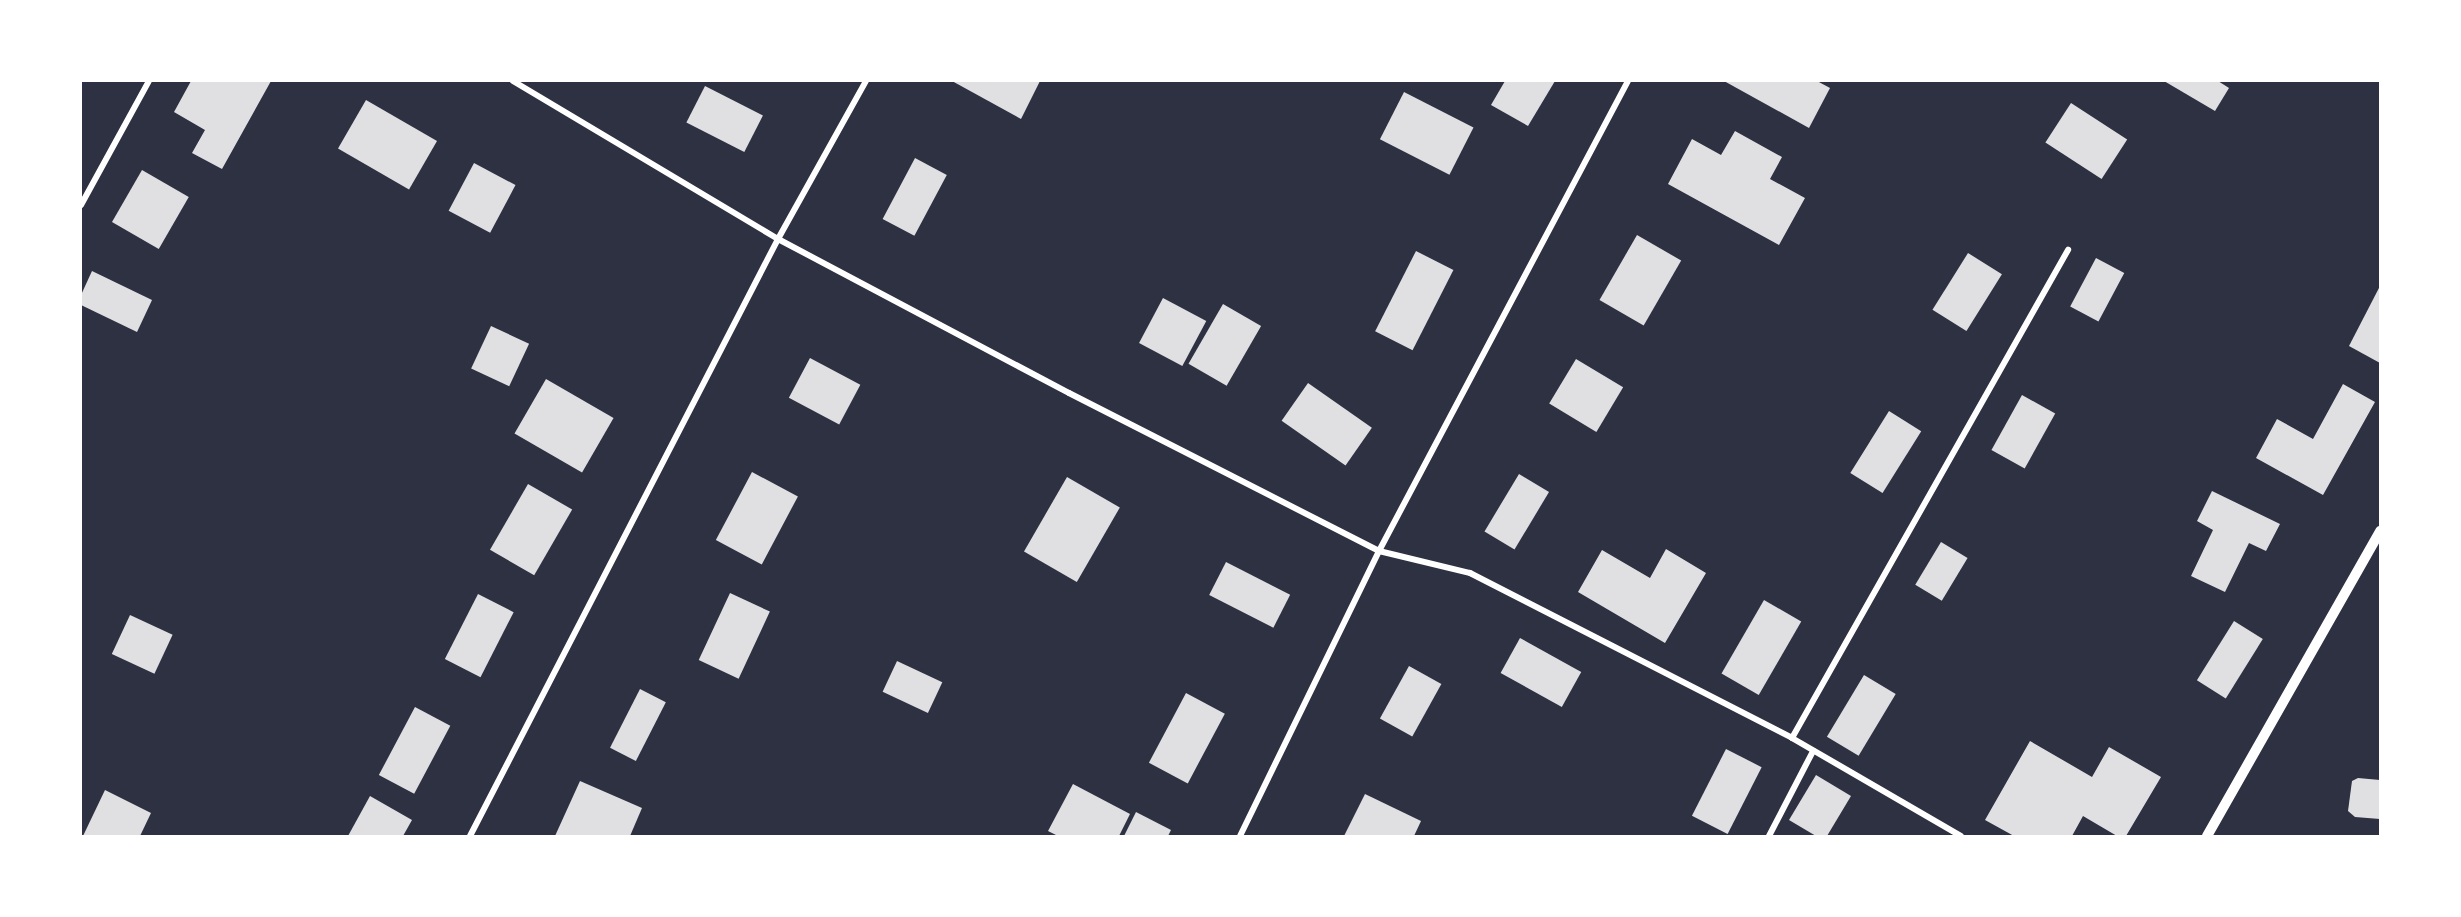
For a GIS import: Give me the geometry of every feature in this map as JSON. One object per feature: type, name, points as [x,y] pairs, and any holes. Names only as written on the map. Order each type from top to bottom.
[{"type":"street","points":[[81,205],[149,81]]},
{"type":"street","points":[[513,81],[778,239],[1069,393],[1379,551],[1470,573],[1792,738],[1961,836]]},
{"type":"street","points":[[470,836],[778,239],[866,81]]},
{"type":"street","points":[[1240,836],[1379,551],[1628,81]]},
{"type":"street","points":[[1792,738],[2068,250]]},
{"type":"street","points":[[2207,836],[2380,531]]},
{"type":"street","points":[[1769,836],[1813,751]]},
{"type":"building","points":[[191,81],[271,81],[222,169],[192,153],[205,130],[174,112]]},
{"type":"building","points":[[952,81],[1040,81],[1021,119]]},
{"type":"building","points":[[1505,81],[1555,81],[1528,126],[1491,105]]},
{"type":"building","points":[[1724,81],[1817,81],[1830,88],[1809,128]]},
{"type":"building","points":[[2164,81],[2218,81],[2229,88],[2215,111]]},
{"type":"building","points":[[705,86],[763,116],[744,152],[686,123]]},
{"type":"building","points":[[1404,92],[1473,127],[1449,175],[1380,139]]},
{"type":"building","points":[[366,100],[437,141],[409,189],[338,148]]},
{"type":"building","points":[[2071,103],[2127,139],[2102,179],[2045,142]]},
{"type":"building","points":[[1735,131],[1782,157],[1770,179],[1805,198],[1779,245],[1668,184],[1692,139],[1721,155]]},
{"type":"building","points":[[915,158],[947,175],[914,236],[883,219]]},
{"type":"building","points":[[474,163],[515,185],[490,233],[449,211]]},
{"type":"building","points":[[142,170],[189,197],[159,249],[112,222]]},
{"type":"building","points":[[1637,235],[1681,261],[1644,325],[1600,300]]},
{"type":"building","points":[[1416,251],[1453,270],[1413,350],[1375,331]]},
{"type":"building","points":[[1968,253],[2002,274],[1966,331],[1932,310]]},
{"type":"building","points":[[2096,258],[2124,273],[2098,322],[2070,307]]},
{"type":"building","points":[[92,271],[152,300],[137,332],[81,305],[81,295]]},
{"type":"building","points":[[2380,286],[2380,363],[2349,346]]},
{"type":"building","points":[[1163,298],[1206,321],[1182,366],[1139,343]]},
{"type":"building","points":[[1223,304],[1261,326],[1227,386],[1188,364]]},
{"type":"building","points":[[491,326],[529,344],[509,386],[471,369]]},
{"type":"building","points":[[810,358],[860,385],[839,424],[789,398]]},
{"type":"building","points":[[1576,359],[1623,387],[1596,432],[1549,404]]},
{"type":"building","points":[[546,379],[614,418],[582,473],[514,434]]},
{"type":"building","points":[[1308,383],[1372,428],[1346,465],[1282,421]]},
{"type":"building","points":[[2343,384],[2375,402],[2323,495],[2256,458],[2277,419],[2313,439]]},
{"type":"building","points":[[2022,395],[2055,413],[2025,469],[1991,450]]},
{"type":"building","points":[[1889,411],[1921,431],[1883,493],[1850,473]]},
{"type":"building","points":[[752,472],[798,496],[762,564],[716,540]]},
{"type":"building","points":[[1519,474],[1549,492],[1514,549],[1484,531]]},
{"type":"building","points":[[1067,477],[1120,508],[1077,582],[1024,551]]},
{"type":"building","points":[[528,484],[572,509],[534,575],[490,550]]},
{"type":"building","points":[[2212,491],[2280,524],[2266,551],[2249,543],[2225,592],[2191,576],[2213,530],[2197,521]]},
{"type":"building","points":[[1941,542],[1968,558],[1942,601],[1915,585]]},
{"type":"building","points":[[1666,549],[1706,573],[1665,643],[1578,592],[1602,550],[1650,578]]},
{"type":"building","points":[[1226,562],[1290,595],[1273,628],[1209,595]]},
{"type":"building","points":[[730,593],[770,612],[739,679],[699,660]]},
{"type":"building","points":[[478,594],[514,612],[480,677],[445,659]]},
{"type":"building","points":[[1764,600],[1801,622],[1759,695],[1722,674]]},
{"type":"building","points":[[130,615],[173,635],[154,674],[112,654]]},
{"type":"building","points":[[2234,621],[2263,639],[2226,698],[2197,680]]},
{"type":"building","points":[[1520,638],[1581,672],[1562,707],[1501,673]]},
{"type":"building","points":[[897,661],[942,682],[928,713],[883,692]]},
{"type":"building","points":[[1409,666],[1441,684],[1412,736],[1380,718]]},
{"type":"building","points":[[1864,675],[1896,694],[1859,756],[1827,737]]},
{"type":"building","points":[[640,689],[666,702],[636,761],[610,748]]},
{"type":"building","points":[[1186,693],[1225,714],[1188,783],[1149,763]]},
{"type":"building","points":[[415,707],[450,726],[414,794],[379,775]]},
{"type":"building","points":[[2030,741],[2092,777],[2109,747],[2161,777],[2126,836],[2117,836],[2083,816],[2072,836],[2014,836],[1985,820]]},
{"type":"building","points":[[1726,749],[1762,767],[1728,834],[1692,816]]},
{"type":"building","points":[[1816,775],[1851,796],[1827,836],[1816,836],[1789,820]]},
{"type":"building","points":[[2358,778],[2380,780],[2380,819],[2355,817],[2348,811],[2352,781]]},
{"type":"building","points":[[580,781],[642,808],[630,836],[555,836]]},
{"type":"building","points":[[1073,784],[1130,814],[1119,836],[1058,836],[1048,831]]},
{"type":"building","points":[[105,790],[151,813],[140,836],[83,836]]},
{"type":"building","points":[[1365,794],[1421,821],[1414,836],[1344,836]]},
{"type":"building","points":[[370,796],[412,820],[403,836],[348,836]]},
{"type":"building","points":[[1136,812],[1171,830],[1168,836],[1124,836]]}]
